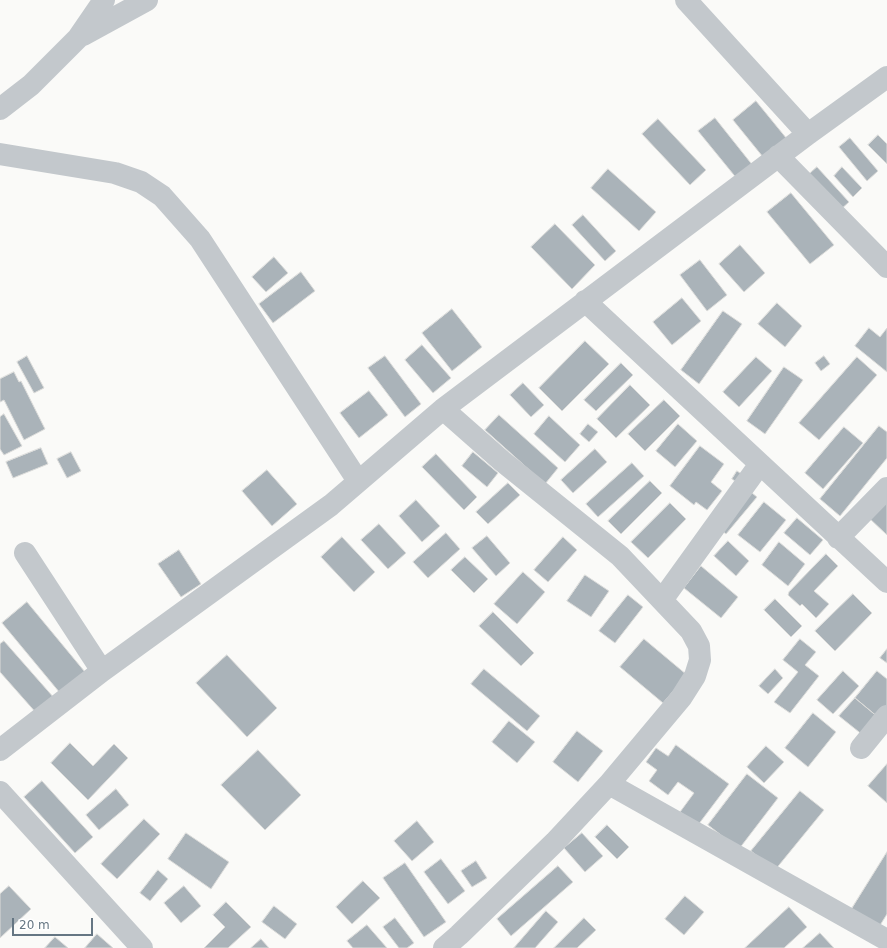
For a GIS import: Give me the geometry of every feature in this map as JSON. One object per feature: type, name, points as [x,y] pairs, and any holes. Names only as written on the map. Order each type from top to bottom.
[{"type":"street","points":[[0,109],[31,85],[78,38],[104,0]]},
{"type":"street","points":[[78,38],[147,0]]},
{"type":"street","points":[[686,0],[808,134]]},
{"type":"street","points":[[0,750],[102,671],[331,504],[443,409],[778,156],[887,77]]},
{"type":"street","points":[[0,154],[115,173],[141,182],[162,196],[200,239],[358,482]]},
{"type":"street","points":[[778,156],[887,267]]},
{"type":"street","points":[[585,302],[887,582]]},
{"type":"street","points":[[443,409],[502,461],[620,556],[691,631],[699,646],[700,660],[695,676],[681,698],[608,784],[458,944]]},
{"type":"street","points":[[662,600],[760,464]]},
{"type":"street","points":[[838,538],[887,488]]},
{"type":"street","points":[[25,553],[102,671]]},
{"type":"street","points":[[861,748],[887,716]]},
{"type":"street","points":[[608,784],[887,940]]},
{"type":"street","points":[[0,792],[142,948]]},
{"type":"building","points":[[756,101],[787,139],[763,157],[733,120]]},
{"type":"building","points":[[715,118],[754,167],[738,180],[698,131]]},
{"type":"building","points":[[658,119],[706,170],[690,185],[642,134]]},
{"type":"building","points":[[878,135],[887,144],[887,164],[868,145]]},
{"type":"building","points":[[850,138],[878,171],[867,181],[839,147]]},
{"type":"building","points":[[817,167],[849,202],[828,221],[797,185]]},
{"type":"building","points":[[842,167],[862,188],[853,197],[834,176]]},
{"type":"building","points":[[608,169],[656,212],[639,231],[591,188]]},
{"type":"building","points":[[791,193],[834,245],[810,264],[767,212]]},
{"type":"building","points":[[583,215],[616,251],[605,261],[572,225]]},
{"type":"building","points":[[555,224],[595,265],[572,289],[531,247]]},
{"type":"building","points":[[740,245],[765,273],[744,292],[719,264]]},
{"type":"building","points":[[274,257],[288,273],[266,292],[252,277]]},
{"type":"building","points":[[700,260],[727,295],[707,311],[680,275]]},
{"type":"building","points":[[301,272],[315,291],[273,323],[259,304]]},
{"type":"building","points":[[682,298],[701,321],[672,345],[653,322]]},
{"type":"building","points":[[777,303],[802,326],[785,347],[758,324]]},
{"type":"building","points":[[452,309],[482,347],[452,371],[422,333]]},
{"type":"building","points":[[723,311],[742,324],[699,384],[681,370]]},
{"type":"building","points":[[869,328],[880,337],[887,328],[887,372],[855,346]]},
{"type":"building","points":[[585,341],[609,364],[562,411],[539,388]]},
{"type":"building","points":[[422,345],[451,378],[433,393],[405,360]]},
{"type":"building","points":[[27,356],[44,388],[34,393],[17,362]]},
{"type":"building","points":[[385,356],[421,404],[405,417],[368,368]]},
{"type":"building","points":[[824,356],[830,364],[821,371],[815,363]]},
{"type":"building","points":[[756,357],[772,371],[739,407],[723,392]]},
{"type":"building","points":[[857,357],[877,375],[819,440],[799,423]]},
{"type":"building","points":[[621,363],[633,375],[596,411],[584,400]]},
{"type":"building","points":[[784,367],[803,380],[765,434],[747,421]]},
{"type":"building","points":[[14,372],[19,382],[21,381],[45,429],[24,440],[4,400],[0,402],[0,379]]},
{"type":"building","points":[[523,383],[544,405],[531,417],[510,395]]},
{"type":"building","points":[[630,385],[650,405],[616,438],[597,419]]},
{"type":"building","points":[[369,391],[388,415],[359,438],[340,413]]},
{"type":"building","points":[[664,400],[680,416],[645,451],[628,434]]},
{"type":"building","points":[[4,414],[22,446],[4,455],[0,449],[0,417]]},
{"type":"building","points":[[499,415],[558,468],[545,484],[485,430]]},
{"type":"building","points":[[549,416],[580,445],[565,462],[534,434]]},
{"type":"building","points":[[588,424],[598,432],[589,442],[580,434]]},
{"type":"building","points":[[678,424],[697,441],[675,467],[656,451]]},
{"type":"building","points":[[879,426],[887,432],[887,458],[840,516],[820,499]]},
{"type":"building","points":[[844,427],[863,443],[823,489],[805,473]]},
{"type":"building","points":[[700,446],[724,464],[711,482],[722,491],[707,510],[696,502],[694,505],[670,486]]},
{"type":"building","points":[[41,448],[48,464],[13,478],[6,462]]},
{"type":"building","points":[[595,449],[607,462],[573,493],[561,480]]},
{"type":"building","points":[[71,452],[81,471],[67,478],[57,459]]},
{"type":"building","points":[[473,452],[498,473],[487,487],[462,466]]},
{"type":"building","points":[[436,454],[477,497],[464,510],[422,467]]},
{"type":"building","points":[[632,463],[644,476],[598,517],[586,504]]},
{"type":"building","points":[[267,470],[297,504],[272,526],[242,491]]},
{"type":"building","points":[[737,471],[746,477],[741,485],[732,479]]},
{"type":"building","points":[[650,481],[662,493],[621,534],[608,521]]},
{"type":"building","points":[[508,483],[520,495],[488,524],[476,512]]},
{"type":"building","points":[[747,489],[757,497],[726,534],[716,526]]},
{"type":"building","points":[[887,498],[887,535],[868,517]]},
{"type":"building","points":[[416,500],[440,526],[422,542],[399,516]]},
{"type":"building","points":[[764,502],[786,520],[760,552],[738,535]]},
{"type":"building","points":[[670,503],[686,519],[648,558],[631,542]]},
{"type":"building","points":[[797,518],[823,540],[810,555],[784,533]]},
{"type":"building","points":[[379,524],[406,553],[388,569],[361,540]]},
{"type":"building","points":[[446,533],[460,549],[428,578],[413,562]]},
{"type":"building","points":[[487,536],[510,563],[496,576],[472,548]]},
{"type":"building","points":[[342,537],[375,572],[354,592],[321,557]]},
{"type":"building","points":[[563,537],[577,550],[548,582],[534,570]]},
{"type":"building","points":[[728,541],[749,561],[736,576],[714,556]]},
{"type":"building","points":[[779,542],[805,564],[788,586],[762,565]]},
{"type":"building","points":[[179,550],[201,584],[181,597],[158,564]]},
{"type":"building","points":[[826,554],[838,566],[814,591],[829,604],[816,618],[802,604],[800,606],[788,595],[789,592]]},
{"type":"building","points":[[465,557],[488,579],[474,593],[451,570]]},
{"type":"building","points":[[701,566],[738,597],[721,618],[684,588]]},
{"type":"building","points":[[523,572],[545,592],[517,624],[494,604]]},
{"type":"building","points":[[585,575],[609,591],[591,617],[567,601]]},
{"type":"building","points":[[853,594],[872,613],[835,651],[815,631]]},
{"type":"building","points":[[628,595],[643,607],[615,643],[599,631]]},
{"type":"building","points":[[775,599],[802,626],[791,637],[764,610]]},
{"type":"building","points":[[27,602],[85,672],[60,693],[2,623]]},
{"type":"building","points":[[493,612],[534,653],[521,666],[479,626]]},
{"type":"building","points":[[644,639],[687,675],[663,703],[620,667]]},
{"type":"building","points":[[800,639],[816,652],[805,665],[819,676],[790,713],[774,702],[798,672],[783,660]]},
{"type":"building","points":[[4,641],[55,699],[38,715],[0,672],[0,644]]},
{"type":"building","points":[[887,649],[887,663],[880,658]]},
{"type":"building","points":[[227,655],[277,708],[247,737],[196,683]]},
{"type":"building","points":[[484,669],[540,716],[527,731],[471,684]]},
{"type":"building","points":[[775,669],[783,678],[768,694],[759,686]]},
{"type":"building","points":[[843,671],[859,686],[833,714],[817,700]]},
{"type":"building","points":[[877,671],[887,679],[887,709],[879,718],[855,698]]},
{"type":"building","points":[[855,698],[879,718],[864,736],[839,716]]},
{"type":"building","points":[[813,713],[836,732],[808,767],[785,748]]},
{"type":"building","points":[[509,721],[535,742],[517,763],[492,742]]},
{"type":"building","points":[[577,731],[603,751],[578,782],[553,762]]},
{"type":"building","points":[[70,743],[93,766],[114,744],[128,758],[88,800],[51,763]]},
{"type":"building","points":[[676,745],[729,784],[698,825],[680,812],[694,793],[678,782],[668,795],[649,781],[657,770],[646,762],[656,748],[668,756]]},
{"type":"building","points":[[766,746],[784,762],[764,783],[747,767]]},
{"type":"building","points":[[258,750],[301,795],[265,830],[221,785]]},
{"type":"building","points":[[887,764],[887,803],[868,786]]},
{"type":"building","points":[[747,774],[778,798],[739,849],[708,825]]},
{"type":"building","points":[[42,781],[93,837],[75,853],[24,797]]},
{"type":"building","points":[[116,789],[129,805],[99,830],[86,815]]},
{"type":"building","points":[[800,791],[824,810],[775,870],[751,851]]},
{"type":"building","points":[[144,819],[160,834],[117,879],[101,864]]},
{"type":"building","points":[[417,821],[434,842],[412,861],[394,841]]},
{"type":"building","points":[[607,825],[629,847],[617,859],[595,837]]},
{"type":"building","points":[[186,833],[229,862],[211,889],[168,859]]},
{"type":"building","points":[[582,833],[603,856],[585,872],[564,848]]},
{"type":"building","points":[[887,852],[887,914],[879,927],[851,910]]},
{"type":"building","points":[[441,859],[465,891],[448,904],[424,872]]},
{"type":"building","points":[[476,861],[487,878],[472,887],[461,871]]},
{"type":"building","points":[[405,863],[446,922],[424,937],[383,878]]},
{"type":"building","points":[[558,866],[573,882],[511,936],[497,919]]},
{"type":"building","points":[[158,870],[168,879],[150,901],[140,893]]},
{"type":"building","points":[[363,881],[380,898],[352,924],[336,907]]},
{"type":"building","points":[[9,886],[31,909],[0,938],[0,894]]},
{"type":"building","points":[[184,886],[201,906],[181,923],[164,903]]},
{"type":"building","points":[[685,896],[704,912],[684,935],[665,919]]},
{"type":"building","points":[[226,902],[251,927],[228,948],[204,948],[225,927],[213,915]]},
{"type":"building","points":[[274,906],[297,924],[285,939],[262,922]]},
{"type":"building","points":[[789,907],[807,927],[784,948],[745,948]]},
{"type":"building","points":[[546,911],[558,922],[535,948],[514,948]]},
{"type":"building","points":[[395,918],[414,943],[407,948],[399,948],[383,927]]},
{"type":"building","points":[[584,918],[596,930],[577,948],[554,948]]},
{"type":"building","points":[[367,925],[387,948],[353,948],[347,941]]},
{"type":"building","points":[[820,933],[834,948],[803,948]]},
{"type":"building","points":[[97,934],[113,948],[85,948]]},
{"type":"building","points":[[55,937],[68,948],[45,948]]},
{"type":"building","points":[[261,939],[269,948],[251,948]]}]
